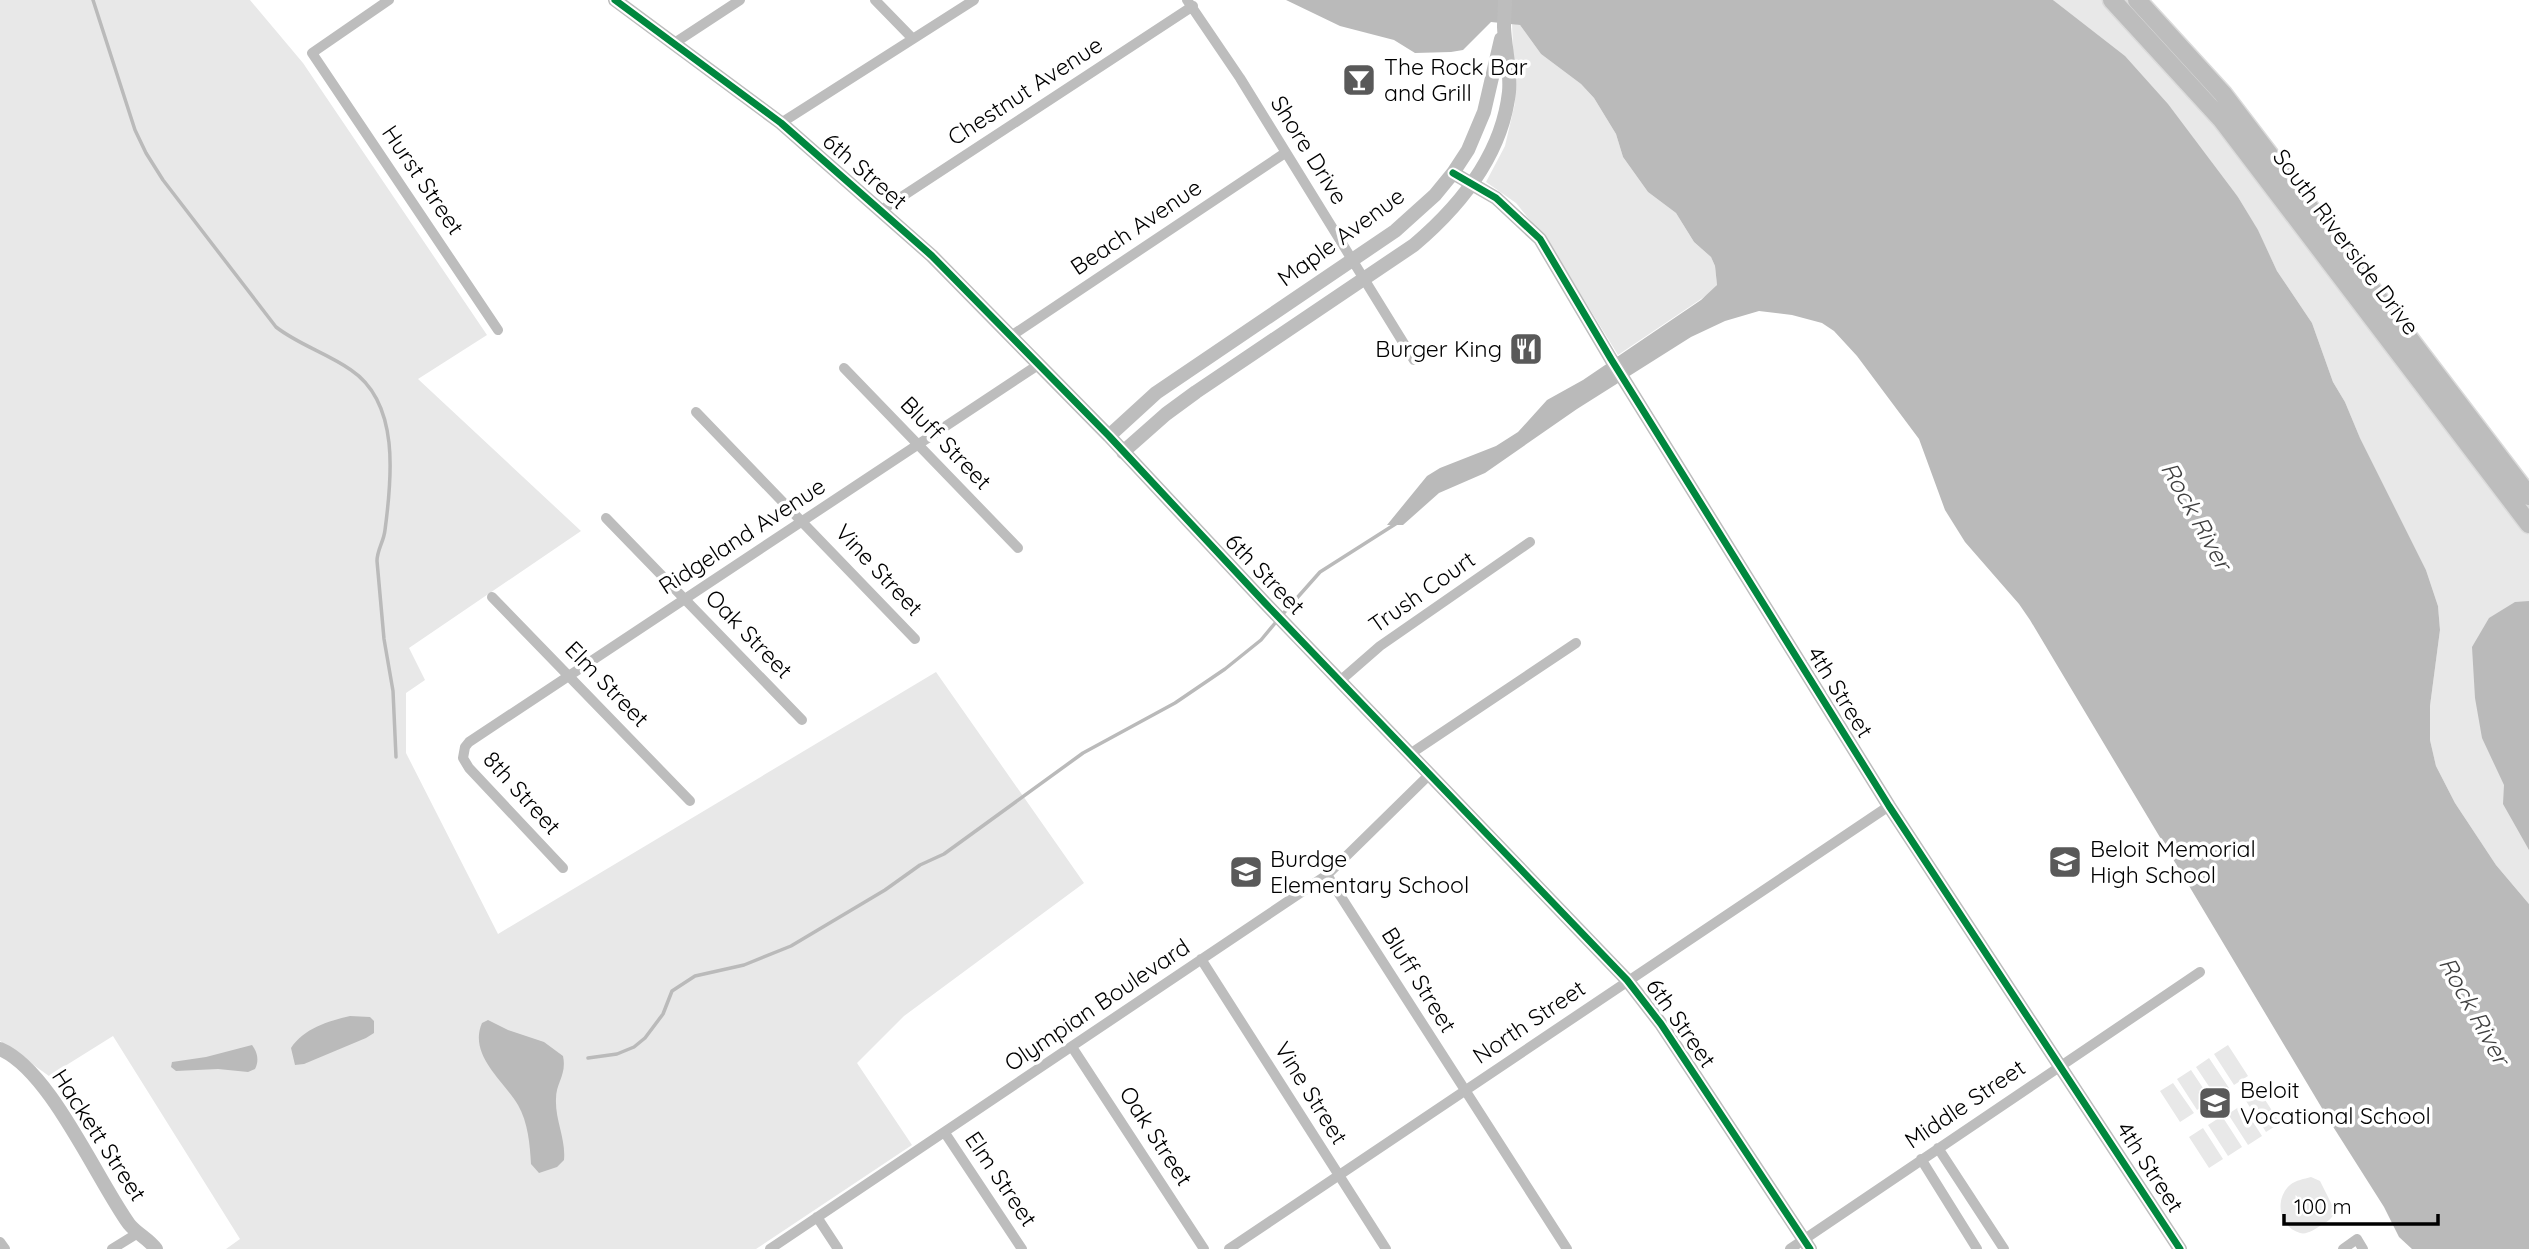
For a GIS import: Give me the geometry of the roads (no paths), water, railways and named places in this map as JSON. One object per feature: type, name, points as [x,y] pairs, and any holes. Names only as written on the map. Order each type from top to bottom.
[{"type":"main road","name":"South Riverside Drive","points":[[2112,0],[2222,120],[2529,524]]},
{"type":"main road","name":"South Riverside Drive","points":[[2137,0],[2230,104],[2529,496]]},
{"type":"street","name":"Hurst Street","points":[[389,0],[312,53],[498,330]]},
{"type":"street","name":"6th Street","points":[[615,0],[781,124],[932,256],[1109,436],[1284,623],[1627,980],[1661,1024],[1807,1245]]},
{"type":"street","points":[[673,44],[740,0]]},
{"type":"street","points":[[875,0],[913,39]]},
{"type":"street","points":[[781,124],[974,0]]},
{"type":"street","points":[[1504,27],[1505,0]]},
{"type":"street","name":"Shore Drive","points":[[1190,3],[1240,78],[1414,360]]},
{"type":"street","name":"Chestnut Avenue","points":[[880,211],[1190,3]]},
{"type":"street","name":"Maple Avenue","points":[[1109,436],[1156,393],[1352,260],[1411,218],[1435,195],[1468,150],[1484,112],[1504,27]]},
{"type":"street","name":"Maple Avenue","points":[[1124,452],[1166,414],[1196,392],[1414,246],[1433,229],[1470,185],[1495,149],[1509,93],[1504,27]]},
{"type":"street","name":"Beach Avenue","points":[[1011,336],[1285,153]]},
{"type":"street","name":"4th Street","points":[[1453,173],[1496,198],[1540,239],[1626,384],[1889,806],[2180,1249]]},
{"type":"street","name":"Ridgeland Avenue","points":[[469,742],[1038,365]]},
{"type":"street","name":"Bluff Street","points":[[844,368],[1018,548]]},
{"type":"street","name":"Vine Street","points":[[696,412],[915,639]]},
{"type":"street","name":"Oak Street","points":[[606,518],[802,720]]},
{"type":"street","name":"Trush Court","points":[[1340,680],[1380,646],[1530,542]]},
{"type":"street","name":"Elm Street","points":[[492,597],[690,801]]},
{"type":"street","points":[[1410,754],[1576,643]]},
{"type":"street","name":"8th Street","points":[[469,742],[463,758],[469,768],[563,868]]},
{"type":"street","name":"Olympian Boulevard","points":[[770,1249],[1328,875],[1430,774]]},
{"type":"street","name":"North Street","points":[[1229,1249],[1889,806]]},
{"type":"street","name":"Bluff Street","points":[[1328,875],[1567,1249]]},
{"type":"street","name":"Vine Street","points":[[1201,959],[1386,1249]]},
{"type":"street","name":"Middle Street","points":[[1790,1249],[1807,1245],[1921,1159],[2200,972]]},
{"type":"street","name":"Oak Street","points":[[1072,1047],[1204,1249]]},
{"type":"street","name":"Hackett Street","points":[[0,1049],[26,1065],[130,1226],[156,1249]]},
{"type":"street","name":"Elm Street","points":[[945,1133],[1022,1249]]},
{"type":"street","points":[[1938,1148],[2004,1249]]},
{"type":"street","points":[[1921,1159],[1977,1249]]},
{"type":"street","points":[[817,1217],[838,1249]]},
{"type":"street","points":[[112,1249],[138,1233]]},
{"type":"street","points":[[0,1242],[5,1249]]},
{"type":"street","points":[[2343,1249],[2360,1244]]},
{"type":"water","name":"Rock River","points":[[1286,0],[2053,0],[2125,56],[2168,104],[2238,197],[2258,230],[2277,271],[2312,323],[2333,382],[2426,570],[2438,606],[2440,630],[2430,706],[2430,740],[2436,766],[2455,803],[2496,865],[2529,904],[2529,1249],[2412,1249],[2399,1237],[2384,1207],[2332,1125],[2030,620],[1965,542],[1945,510],[1919,439],[1857,356],[1834,331],[1822,323],[1792,315],[1759,311],[1725,321],[1691,337],[1577,409],[1485,473],[1439,493],[1403,525],[1387,525],[1427,476],[1440,468],[1496,446],[1518,432],[1547,400],[1583,380],[1701,300],[1717,285],[1715,266],[1711,257],[1694,242],[1676,213],[1648,192],[1623,157],[1616,134],[1594,98],[1581,84],[1541,54],[1520,25],[1491,22],[1463,50],[1415,53],[1394,40],[1340,26]]},
{"type":"water","points":[[2529,601],[2529,850],[2503,804],[2504,785],[2482,738],[2475,698],[2472,647],[2489,618],[2515,602]]},
{"type":"water","points":[[350,1016],[370,1017],[374,1021],[374,1033],[304,1064],[295,1065],[291,1048],[296,1041],[325,1023]]},
{"type":"water","points":[[488,1020],[544,1042],[563,1056],[564,1068],[556,1099],[564,1160],[557,1167],[539,1173],[531,1164],[528,1134],[518,1105],[490,1067],[480,1046],[482,1023]]},
{"type":"water","points":[[252,1045],[257,1054],[257,1063],[255,1069],[248,1072],[218,1069],[176,1071],[171,1067],[172,1062],[206,1057]]},
{"type":"waterway","points":[[93,0],[135,130],[163,180],[276,327],[351,370],[367,384],[378,402],[389,443],[390,488],[385,530],[377,561],[384,639],[393,691],[396,757]]},
{"type":"waterway","points":[[1281,616],[1320,572],[1397,523]]},
{"type":"waterway","points":[[588,1058],[617,1054],[634,1047],[645,1038],[663,1014],[672,991],[695,976],[744,965],[791,946],[885,890],[920,865],[944,854],[1083,753],[1175,703],[1225,669],[1261,640],[1276,622]]},
{"type":"place","name":"The Rock Bar and Grill","points":[[1359,80]]},
{"type":"place","name":"Burger King","points":[[1526,349]]},
{"type":"place","name":"Beloit Memorial High School","points":[[2065,862]]},
{"type":"place","name":"Burdge Elementary School","points":[[1246,872]]},
{"type":"place","name":"Beloit Vocational School","points":[[2215,1103]]}]
